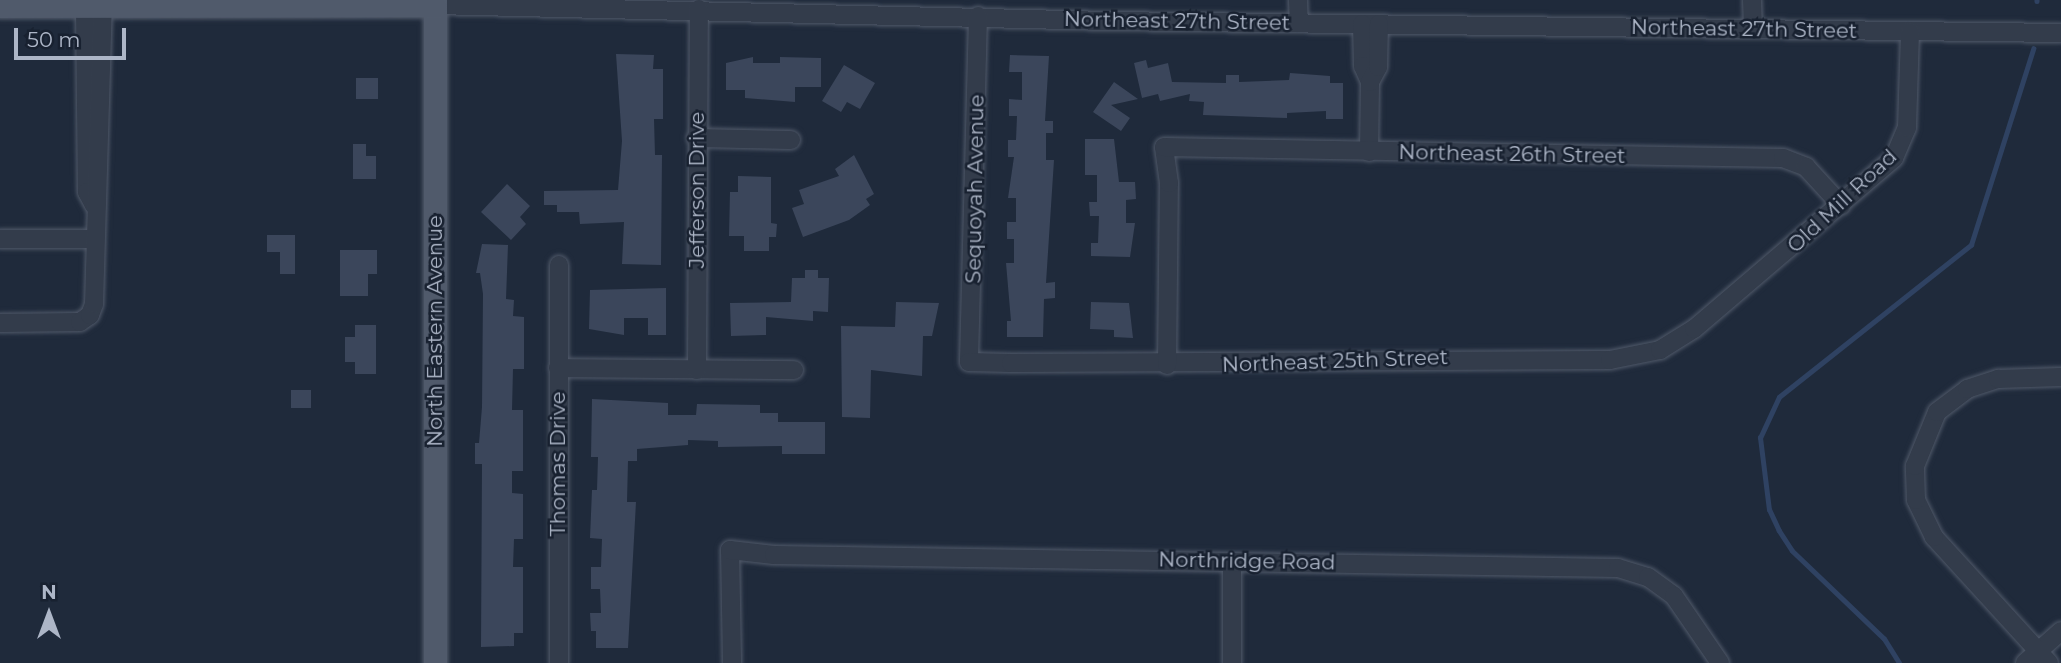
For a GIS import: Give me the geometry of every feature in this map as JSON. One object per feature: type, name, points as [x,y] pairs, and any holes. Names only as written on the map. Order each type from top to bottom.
[{"type":"main road","name":"Northeast 27th Street","points":[[0,6],[435,3]]},
{"type":"main road","name":"North Eastern Avenue","points":[[435,3],[435,663]]},
{"type":"street","points":[[1298,0],[1299,23]]},
{"type":"street","points":[[1752,0],[1753,29]]},
{"type":"street","name":"Northeast 27th Street","points":[[435,3],[1299,23],[2061,33]]},
{"type":"street","points":[[0,323],[80,322],[90,315],[94,205],[87,192],[94,6]]},
{"type":"street","name":"Jefferson Drive","points":[[697,370],[696,138],[699,9]]},
{"type":"street","name":"Sequoyah Avenue","points":[[970,362],[978,16]]},
{"type":"street","points":[[1369,152],[1370,82],[1363,66],[1370,24]]},
{"type":"street","name":"Old Mill Road","points":[[1694,329],[1894,158],[1903,143],[1910,31]]},
{"type":"street","points":[[696,138],[791,140]]},
{"type":"street","name":"Northeast 26th Street","points":[[1167,365],[1169,183],[1164,147],[1783,158],[1806,167],[1841,205]]},
{"type":"street","points":[[0,239],[94,239]]},
{"type":"street","name":"Thomas Drive","points":[[559,265],[559,663]]},
{"type":"street","name":"Northeast 25th Street","points":[[970,362],[1167,365],[1434,358],[1610,360],[1660,350],[1694,329]]},
{"type":"street","points":[[558,368],[794,370]]},
{"type":"street","points":[[2061,377],[1998,379],[1967,389],[1937,412],[1915,466],[1916,500],[1934,537],[2038,659],[2061,631]]},
{"type":"street","name":"Northridge Road","points":[[732,663],[730,550],[774,555],[1618,568],[1648,577],[1674,596],[1720,663]]},
{"type":"street","points":[[1232,562],[1232,663]]},
{"type":"building","points":[[616,54],[654,55],[653,69],[663,69],[663,119],[654,119],[655,155],[662,155],[661,265],[622,264],[624,222],[580,224],[579,212],[557,212],[557,205],[544,205],[544,191],[618,190],[622,141]]},
{"type":"building","points":[[1010,55],[1049,56],[1045,121],[1053,121],[1053,133],[1046,133],[1046,160],[1054,160],[1046,283],[1055,282],[1055,298],[1044,299],[1043,337],[1007,337],[1007,321],[1011,321],[1006,263],[1014,263],[1014,239],[1007,239],[1007,222],[1016,222],[1016,198],[1008,198],[1014,157],[1008,157],[1008,140],[1016,140],[1017,116],[1009,116],[1009,99],[1022,100],[1022,72],[1009,72]]},
{"type":"building","points":[[753,57],[753,63],[780,63],[780,57],[821,58],[821,87],[795,87],[795,102],[745,98],[745,90],[726,90],[726,63]]},
{"type":"building","points":[[1146,60],[1148,68],[1168,63],[1172,82],[1226,83],[1226,75],[1239,75],[1239,82],[1289,80],[1290,73],[1330,76],[1330,83],[1343,83],[1343,119],[1326,119],[1326,111],[1287,113],[1287,118],[1203,115],[1204,102],[1189,101],[1190,94],[1160,101],[1158,94],[1142,98],[1134,63]]},
{"type":"building","points":[[844,65],[875,83],[860,109],[847,102],[841,112],[822,101]]},
{"type":"building","points":[[356,78],[378,78],[378,99],[356,99]]},
{"type":"building","points":[[1114,82],[1138,99],[1111,105],[1130,118],[1121,131],[1093,112]]},
{"type":"building","points":[[1085,139],[1114,139],[1119,182],[1135,182],[1136,199],[1126,200],[1126,223],[1135,223],[1130,257],[1091,256],[1091,243],[1098,243],[1099,216],[1090,216],[1089,202],[1097,202],[1097,175],[1085,175]]},
{"type":"building","points":[[353,144],[366,144],[366,156],[376,156],[376,179],[353,179]]},
{"type":"building","points":[[854,155],[874,194],[866,199],[870,205],[849,220],[803,237],[792,208],[804,204],[799,190],[839,176],[835,169]]},
{"type":"building","points":[[738,176],[771,177],[771,223],[777,224],[776,237],[769,237],[769,251],[744,251],[744,236],[729,236],[730,192],[738,192]]},
{"type":"building","points":[[507,184],[530,206],[520,217],[526,224],[511,240],[481,212]]},
{"type":"building","points":[[267,235],[295,235],[295,274],[280,274],[280,252],[267,252]]},
{"type":"building","points":[[482,244],[508,245],[506,299],[514,300],[513,316],[524,317],[524,369],[513,369],[512,410],[523,410],[523,471],[512,471],[512,493],[523,494],[523,539],[514,539],[513,567],[523,567],[523,633],[514,633],[514,646],[481,647],[482,464],[475,464],[475,443],[479,443],[482,407],[483,294],[480,273],[476,273]]},
{"type":"building","points":[[340,250],[377,250],[377,274],[368,274],[368,296],[340,296]]},
{"type":"building","points":[[805,270],[818,270],[818,278],[829,278],[828,312],[813,311],[813,321],[766,317],[766,335],[731,336],[730,303],[791,302],[792,278],[805,278]]},
{"type":"building","points":[[666,288],[666,335],[648,335],[648,318],[624,318],[624,335],[589,329],[590,290]]},
{"type":"building","points":[[896,302],[939,303],[932,336],[923,336],[922,376],[871,370],[870,418],[842,417],[841,326],[895,327]]},
{"type":"building","points":[[1091,302],[1129,303],[1133,338],[1114,337],[1114,330],[1090,329]]},
{"type":"building","points":[[355,325],[376,325],[376,374],[355,374],[355,362],[345,362],[345,337],[355,337]]},
{"type":"building","points":[[291,390],[311,390],[311,408],[291,408]]},
{"type":"building","points":[[592,399],[668,403],[668,415],[696,415],[697,404],[760,405],[760,413],[778,413],[778,422],[825,422],[825,454],[782,454],[782,446],[718,447],[718,441],[688,440],[688,445],[637,449],[637,461],[628,461],[627,502],[636,502],[628,648],[596,648],[596,631],[591,631],[590,613],[601,613],[600,589],[591,589],[591,567],[601,567],[602,539],[590,538],[592,490],[597,490],[598,457],[591,457]]},
{"type":"waterway","points":[[1899,663],[1884,639],[1792,551],[1779,531],[1769,510],[1760,438],[1779,397],[1971,245],[2033,49]]}]
